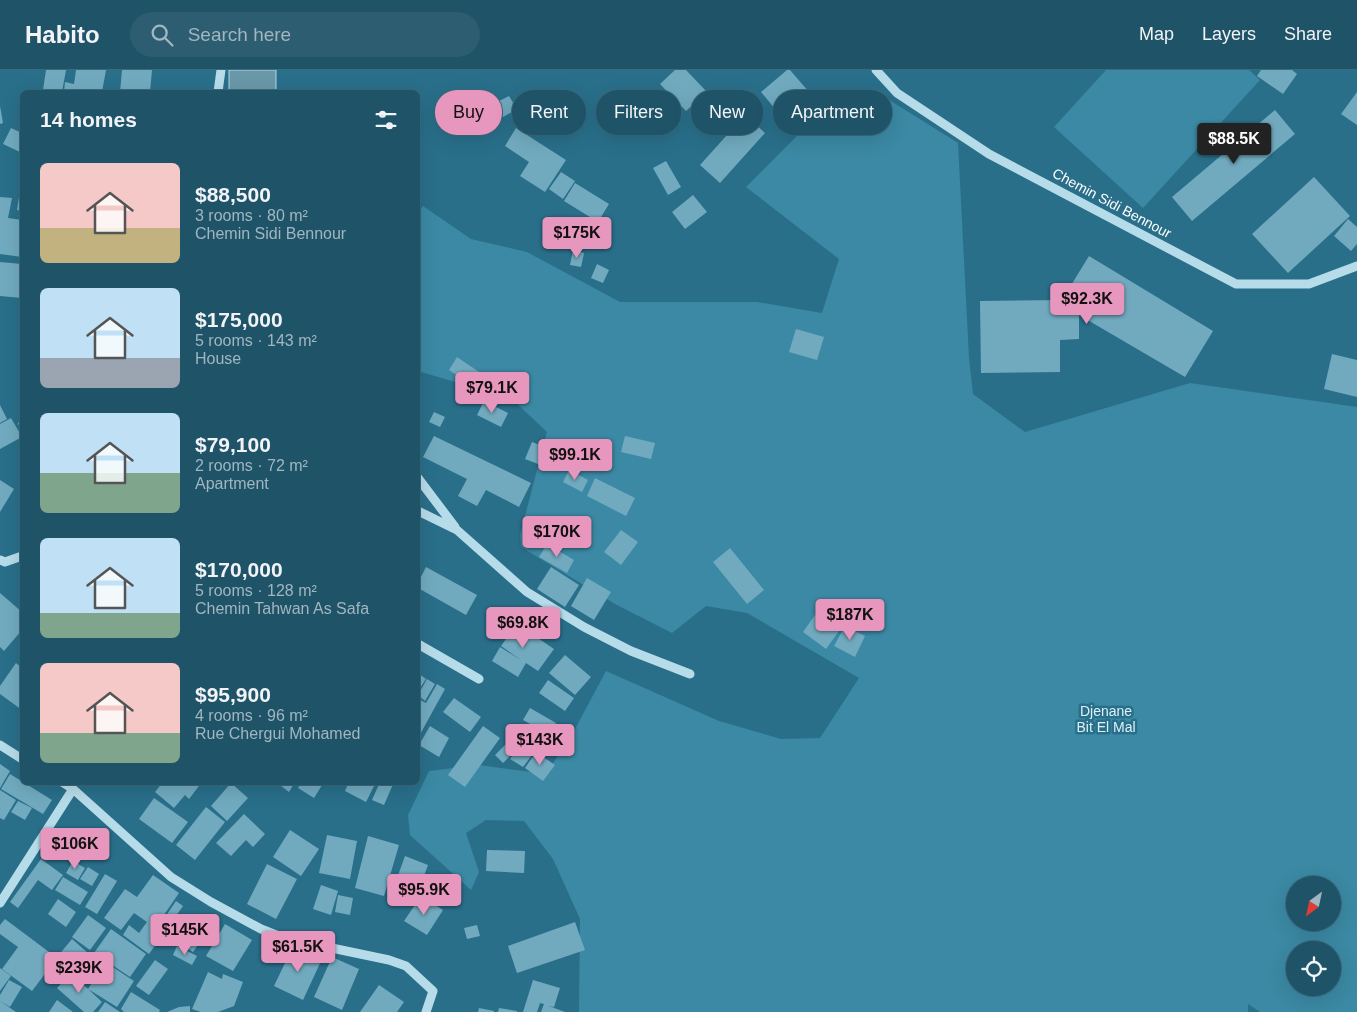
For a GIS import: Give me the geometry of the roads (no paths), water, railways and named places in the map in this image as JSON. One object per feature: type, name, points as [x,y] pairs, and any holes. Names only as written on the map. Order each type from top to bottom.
[{"type":"street","points":[[218,90],[220,70]]},
{"type":"street","name":"Chemin Sidi Bennour","points":[[876,70],[897,93],[989,154],[1236,284],[1309,284],[1357,266]]},
{"type":"street","points":[[420,481],[457,530],[527,592],[576,622],[631,651],[690,674]]},
{"type":"street","points":[[420,512],[457,530]]},
{"type":"street","points":[[0,560],[5,562],[20,557]]},
{"type":"street","points":[[420,645],[479,679]]},
{"type":"street","points":[[0,745],[20,758]]},
{"type":"street","points":[[67,785],[171,877],[261,930],[284,938],[389,960],[406,966],[432,991],[426,1012]]},
{"type":"street","points":[[0,903],[73,789]]},
{"type":"park label","name":"Djenane Bit El Mal","points":[[1106,720]]}]
